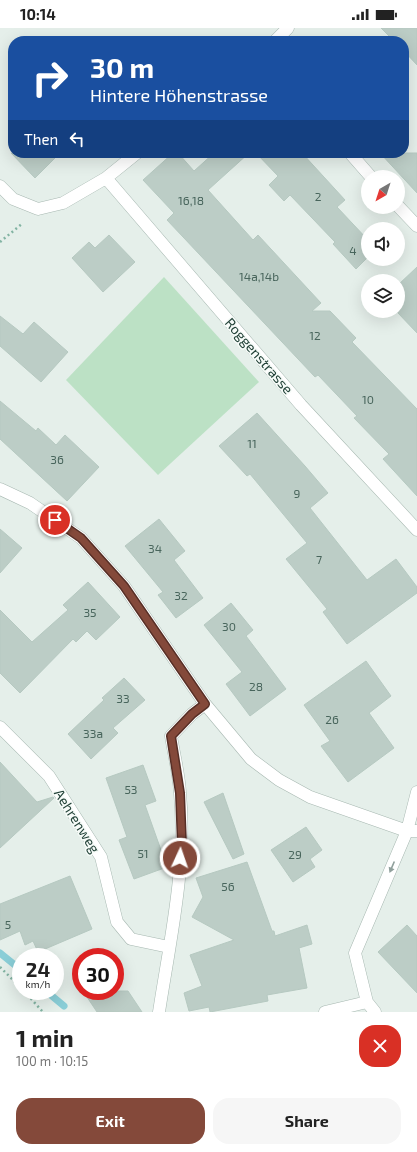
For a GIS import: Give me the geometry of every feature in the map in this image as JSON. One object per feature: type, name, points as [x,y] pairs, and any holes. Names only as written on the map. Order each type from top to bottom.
[{"type":"street","points":[[0,186],[13,199],[38,209],[63,203],[106,178],[131,158]]},
{"type":"street","points":[[354,158],[365,170]]},
{"type":"street","name":"Roggenstrasse","points":[[106,178],[301,405],[417,530]]},
{"type":"street","points":[[405,213],[417,226]]},
{"type":"street","points":[[0,489],[30,503],[81,538],[124,586],[205,704],[251,759],[279,780],[310,797],[412,831]]},
{"type":"street","points":[[159,1012],[177,898],[182,845],[180,793],[171,736],[192,714],[205,704]]},
{"type":"street","name":"Aehrenweg","points":[[0,727],[49,776],[101,857],[117,922],[131,938],[169,946]]},
{"type":"street","points":[[375,1012],[367,1002],[355,953],[412,831],[417,792]]},
{"type":"street","points":[[325,1012],[367,1002]]},
{"type":"path","points":[[0,242],[15,230]]},
{"type":"path","points":[[0,967],[12,979]]},
{"type":"path","points":[[32,1000],[43,1012]]},
{"type":"green space","points":[[164,277],[259,382],[158,475],[66,380]]},
{"type":"building","points":[[381,28],[417,28],[417,65],[409,56],[409,36],[389,36]]},
{"type":"building","points":[[409,153],[417,153],[417,193],[405,180],[405,170],[396,170],[385,158],[409,158]]},
{"type":"building","points":[[16,158],[55,158],[35,178]]},
{"type":"building","points":[[167,158],[182,158],[194,171],[208,158],[243,158],[208,190],[253,240],[258,235],[321,303],[312,311],[330,311],[356,338],[352,342],[417,409],[417,496],[383,459],[389,454],[354,418],[357,416],[318,375],[315,377],[167,220],[174,213],[143,180]]},
{"type":"building","points":[[261,158],[307,158],[345,200],[337,207],[361,233],[361,264],[356,269],[333,244],[335,242],[290,195],[284,201],[269,185],[278,176]]},
{"type":"building","points":[[109,235],[135,262],[103,292],[72,258],[89,242],[95,248]]},
{"type":"building","points":[[417,267],[417,333],[403,318],[405,318],[405,278]]},
{"type":"building","points":[[0,316],[23,334],[34,322],[68,352],[41,382],[0,346]]},
{"type":"building","points":[[0,401],[36,431],[38,428],[56,445],[65,435],[99,467],[67,501],[0,439]]},
{"type":"building","points":[[257,413],[328,493],[310,508],[367,580],[396,559],[417,587],[417,593],[347,644],[323,612],[327,609],[286,559],[307,543],[250,474],[247,476],[219,446]]},
{"type":"building","points":[[159,519],[185,551],[174,560],[203,598],[176,618],[158,595],[163,592],[125,546]]},
{"type":"building","points":[[0,529],[22,548],[0,573]]},
{"type":"building","points":[[88,582],[120,617],[96,640],[87,631],[76,642],[73,639],[20,693],[0,673],[0,610],[32,642],[68,610],[63,605]]},
{"type":"building","points":[[231,603],[253,630],[246,636],[286,689],[250,716],[226,684],[242,672],[204,625]]},
{"type":"building","points":[[366,661],[391,696],[369,713],[394,748],[348,782],[321,746],[330,741],[304,705]]},
{"type":"building","points":[[124,678],[145,700],[113,728],[118,733],[91,759],[68,734],[104,700],[102,698]]},
{"type":"building","points":[[0,762],[37,802],[53,797],[54,798],[0,848]]},
{"type":"building","points":[[143,765],[156,801],[145,805],[167,867],[134,879],[119,840],[127,837],[106,778]]},
{"type":"building","points":[[223,793],[244,854],[233,859],[204,802]]},
{"type":"building","points":[[306,827],[322,850],[310,859],[315,867],[293,882],[271,850]]},
{"type":"building","points":[[247,862],[275,936],[307,925],[312,944],[299,948],[307,988],[267,995],[268,1001],[210,1012],[209,1007],[189,1011],[184,993],[202,986],[190,955],[234,940],[192,917],[203,897],[196,878]]},
{"type":"building","points":[[70,876],[92,929],[47,948],[36,948],[33,941],[25,945],[20,931],[0,940],[0,904]]},
{"type":"building","points":[[407,925],[417,936],[417,993],[378,952]]},
{"type":"building","points":[[124,991],[128,991],[142,1012],[97,1012],[89,1000],[124,1000]]},
{"type":"waterway","points":[[0,953],[12,963]]},
{"type":"waterway","points":[[57,1000],[64,1006]]},
{"type":"route","points":[[55,520],[81,538],[124,586],[205,704],[192,714],[171,736],[180,793],[182,845],[180,858]]}]
